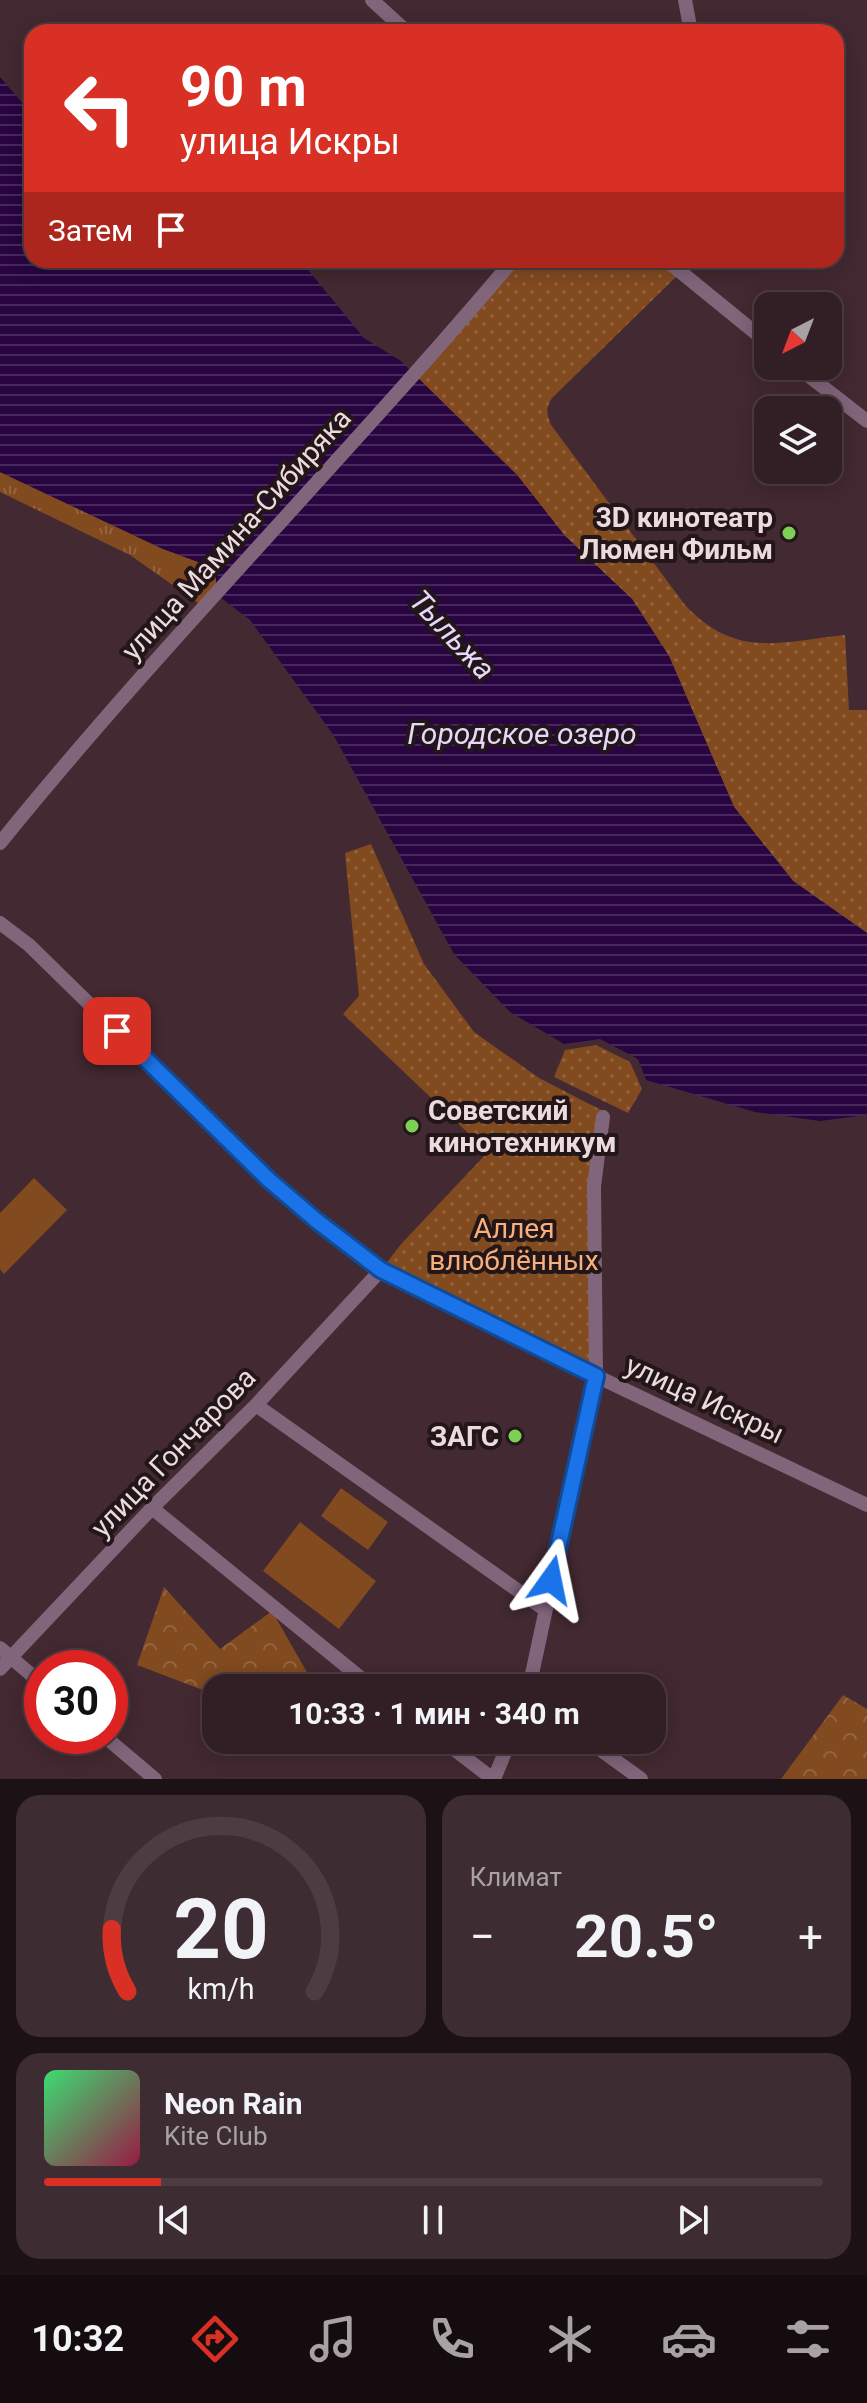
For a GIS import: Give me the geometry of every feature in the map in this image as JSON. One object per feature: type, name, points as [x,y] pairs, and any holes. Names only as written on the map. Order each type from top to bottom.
[{"type":"street","points":[[372,0],[398,24]]},
{"type":"street","points":[[685,0],[690,24]]},
{"type":"street","name":"улица Мамина-Сибиряка","points":[[0,843],[206,604],[434,353],[506,268]]},
{"type":"street","points":[[676,268],[754,332]]},
{"type":"street","points":[[814,380],[867,421]]},
{"type":"street","name":"улица Искры","points":[[0,923],[29,945],[269,1180],[381,1270],[867,1505]]},
{"type":"street","points":[[532,1674],[596,1376],[594,1186],[603,1117]]},
{"type":"street","name":"улица Гончарова","points":[[3,1658],[256,1405],[381,1270]]},
{"type":"street","points":[[256,1405],[544,1609]]},
{"type":"street","points":[[152,1508],[356,1674]]},
{"type":"street","points":[[3,1658],[24,1672]]},
{"type":"street","points":[[125,1754],[155,1779]]},
{"type":"street","points":[[460,1754],[493,1779],[504,1754]]},
{"type":"street","points":[[606,1754],[641,1779]]},
{"type":"green space","points":[[506,268],[676,268],[681,272],[552,398],[548,418],[685,605],[704,622],[740,640],[759,643],[845,635],[849,710],[867,710],[867,933],[793,881],[734,807],[669,656],[632,599],[565,536],[517,475],[414,374]]},
{"type":"green space","points":[[0,472],[163,549],[201,563],[217,573],[216,594],[198,603],[130,555],[0,492]]},
{"type":"green space","name":"Аллея влюблённых","points":[[371,844],[424,964],[474,1032],[539,1078],[603,1111],[596,1376],[381,1270],[402,1243],[488,1152],[343,1014],[359,996],[345,853]]},
{"type":"green space","points":[[596,1045],[630,1062],[642,1089],[628,1113],[554,1077],[565,1050]]},
{"type":"green space","points":[[34,1178],[67,1210],[4,1274],[0,1269],[0,1213]]},
{"type":"green space","points":[[341,1488],[388,1522],[368,1550],[321,1516]]},
{"type":"green space","points":[[300,1522],[376,1581],[339,1629],[263,1571]]},
{"type":"green space","points":[[164,1587],[220,1649],[272,1611],[308,1674],[202,1674],[202,1690],[137,1665]]},
{"type":"green space","points":[[843,1695],[867,1709],[867,1779],[781,1779]]},
{"type":"water","name":"Городское озеро","points":[[0,77],[24,105],[24,268],[307,268],[364,338],[401,361],[517,475],[565,536],[632,599],[669,656],[734,807],[793,881],[867,933],[867,1115],[820,1121],[755,1112],[646,1080],[638,1059],[600,1039],[564,1044],[510,1012],[454,954],[334,736],[250,620],[216,594],[216,573],[201,563],[163,549],[0,472]]},
{"type":"place","name":"3D кинотеатр Люмен Фильм","points":[[789,533]]},
{"type":"place","name":"Советский кинотехникум","points":[[412,1126]]},
{"type":"place","name":"ЗАГС","points":[[515,1436]]},
{"type":"route","points":[[117,1031],[269,1180],[381,1270],[596,1376],[551,1580]]},
{"type":"water label","name":"Тыльжа","points":[[452,635]]}]
